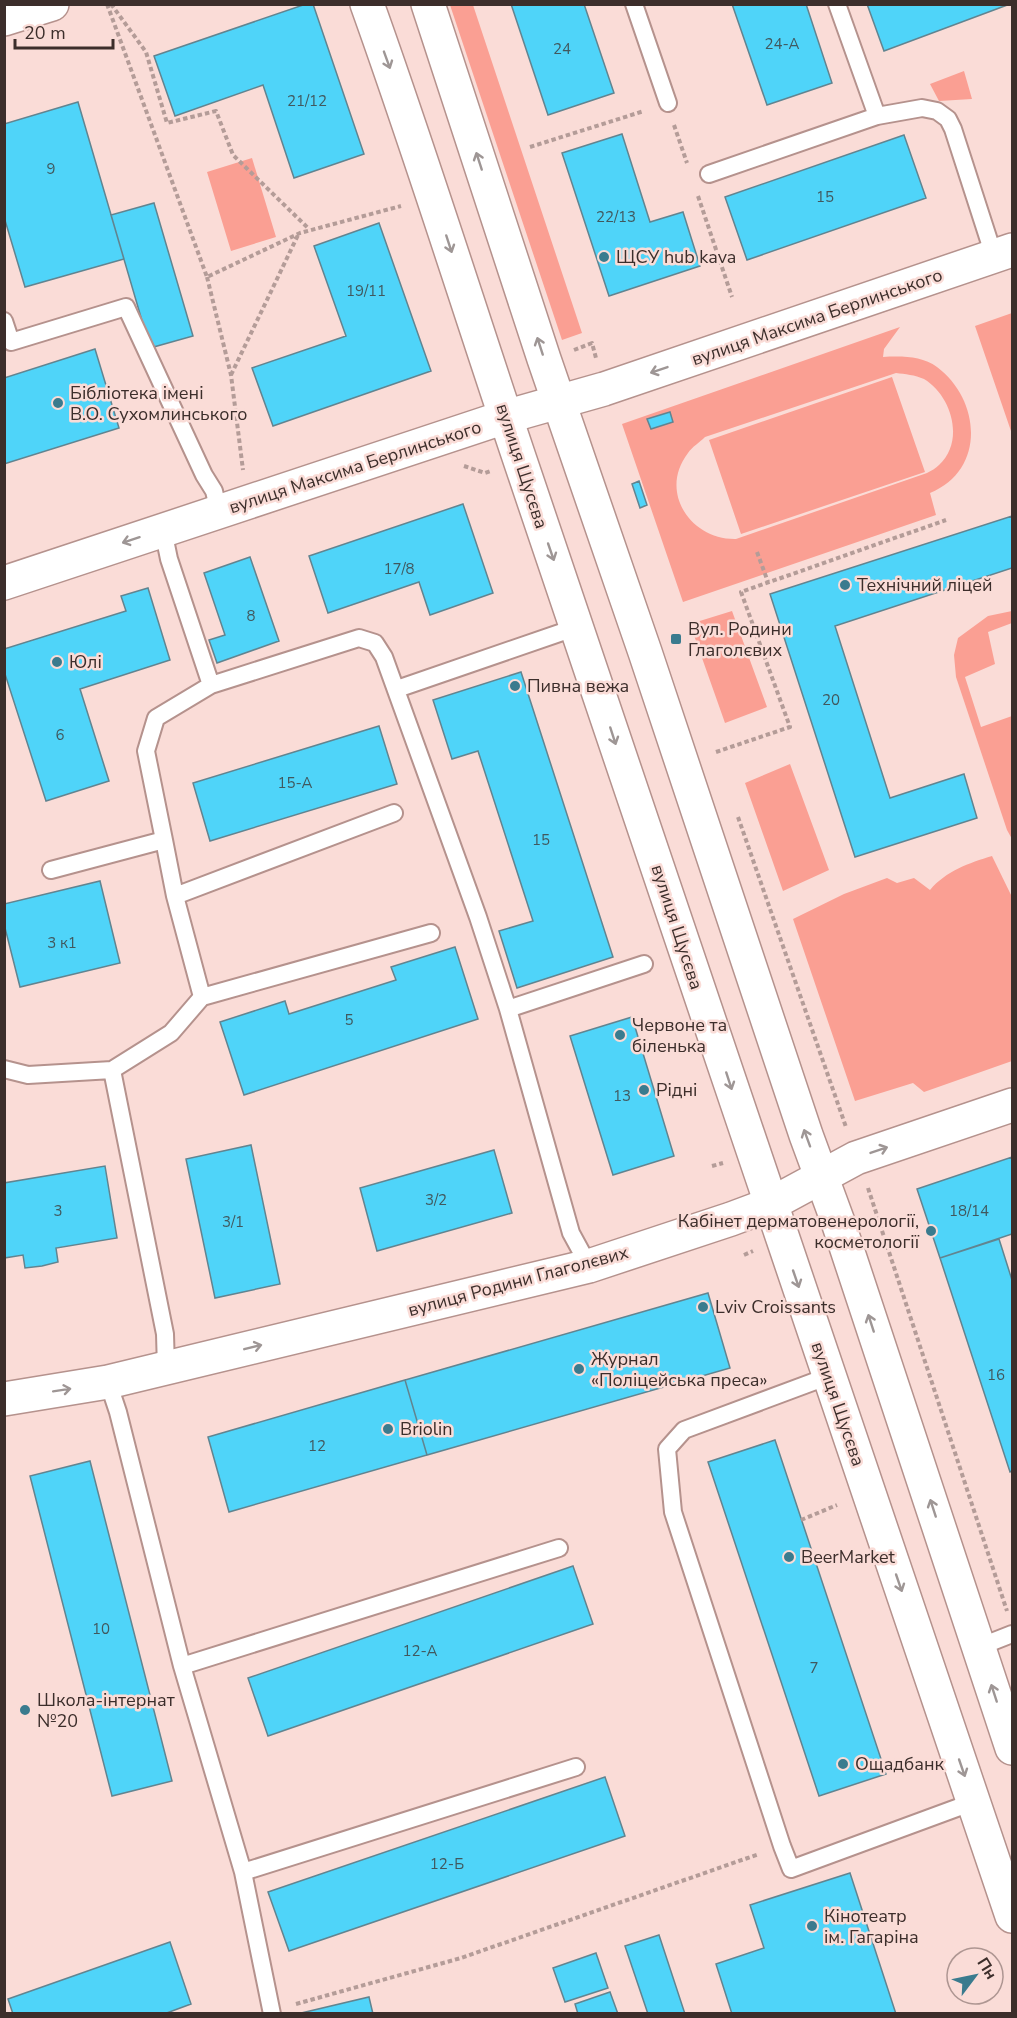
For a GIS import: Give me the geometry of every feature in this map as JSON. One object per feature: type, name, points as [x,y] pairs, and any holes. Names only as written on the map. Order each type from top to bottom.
[{"type":"main road","points":[[4,19],[52,4]]},
{"type":"main road","name":"вулиця Щусєва","points":[[367,4],[404,106],[505,417],[1012,1916]]},
{"type":"main road","points":[[428,4],[544,359],[1012,1748]]},
{"type":"main road","name":"вулиця Максима Берлинського","points":[[4,583],[505,417],[604,389],[1003,253]]},
{"type":"main road","name":"вулиця Родини Глаголєвих","points":[[4,1399],[108,1382],[589,1266],[731,1220],[771,1204],[856,1158],[1012,1105]]},
{"type":"lane","points":[[634,4],[668,103]]},
{"type":"lane","points":[[837,4],[877,116]]},
{"type":"lane","points":[[709,174],[877,116],[922,108],[938,111],[948,119],[953,129],[1003,253]]},
{"type":"lane","points":[[4,321],[11,342],[126,307],[204,475],[214,491],[219,512]]},
{"type":"lane","points":[[163,530],[169,559],[211,685]]},
{"type":"lane","points":[[397,689],[577,627]]},
{"type":"lane","points":[[202,997],[175,896],[146,751],[156,718],[211,685],[359,638],[375,643],[384,657],[397,689],[475,906],[508,1008],[571,1233],[589,1266]]},
{"type":"lane","points":[[175,896],[394,813]]},
{"type":"lane","points":[[51,870],[164,840]]},
{"type":"lane","points":[[4,1069],[28,1075],[112,1070],[171,1033],[202,997],[431,933]]},
{"type":"lane","points":[[508,1008],[644,964]]},
{"type":"lane","points":[[112,1070],[165,1334],[165,1369]]},
{"type":"lane","points":[[829,1376],[684,1430],[667,1449],[673,1512],[782,1846],[791,1869],[973,1802]]},
{"type":"lane","points":[[108,1382],[118,1412],[182,1666],[243,1872],[272,2013]]},
{"type":"lane","points":[[182,1666],[559,1548]]},
{"type":"lane","points":[[979,1647],[1012,1634]]},
{"type":"lane","points":[[243,1872],[576,1767]]},
{"type":"path","points":[[109,4],[146,52],[167,123],[216,111],[233,155],[310,230]]},
{"type":"path","points":[[109,4],[207,277],[231,375],[245,480]]},
{"type":"path","points":[[530,147],[668,103],[732,297]]},
{"type":"path","points":[[692,181],[709,174]]},
{"type":"path","points":[[207,277],[300,233],[402,206]]},
{"type":"path","points":[[231,375],[300,233]]},
{"type":"path","points":[[565,352],[592,343]]},
{"type":"path","points":[[719,763],[716,752],[790,727],[741,592],[946,520]]},
{"type":"path","points":[[757,552],[768,582]]},
{"type":"path","points":[[735,808],[876,1210],[1009,1616]]},
{"type":"path","points":[[801,1520],[837,1505]]},
{"type":"path","points":[[289,2006],[461,1958],[782,1846]]},
{"type":"shaded area","points":[[450,5],[473,5],[582,333],[562,340]]},
{"type":"shaded area","points":[[964,71],[972,99],[939,101],[930,84]]},
{"type":"shaded area","points":[[252,158],[276,237],[231,251],[207,172]]},
{"type":"shaded area","points":[[1012,313],[1012,434],[975,326]]},
{"type":"shaded area","points":[[900,327],[884,349],[883,357],[918,359],[937,367],[952,381],[962,397],[969,415],[971,434],[968,452],[961,468],[948,482],[930,493],[936,515],[683,602],[622,424]],"holes":[[[896,373],[924,379],[934,387],[942,396],[952,419],[952,444],[947,455],[939,465],[927,473],[736,539],[720,537],[705,531],[693,523],[684,511],[678,498],[677,483],[680,468],[690,451],[705,437]]]},
{"type":"shaded area","points":[[892,377],[925,472],[741,534],[709,440]]},
{"type":"shaded area","points":[[732,611],[767,707],[725,723],[690,624]]},
{"type":"shaded area","points":[[1012,611],[1012,623],[988,632],[995,664],[965,677],[981,727],[1012,716],[1012,839],[956,677],[954,655],[958,638],[988,616]]},
{"type":"shaded area","points":[[790,764],[829,870],[783,891],[745,783]]},
{"type":"shaded area","points":[[992,856],[1012,897],[1012,1061],[924,1092],[913,1083],[855,1101],[793,919],[844,894],[887,878],[897,883],[914,878],[930,890],[951,873]]},
{"type":"building","points":[[306,4],[313,4],[364,154],[294,178],[263,85],[175,116],[154,56]]},
{"type":"building","points":[[511,4],[584,4],[614,93],[548,115]]},
{"type":"building","points":[[732,4],[806,4],[832,83],[767,105]]},
{"type":"building","points":[[867,4],[1010,4],[884,51]]},
{"type":"building","points":[[78,102],[124,259],[25,287],[4,217],[4,124]]},
{"type":"building","points":[[622,134],[650,222],[683,212],[700,266],[609,296],[562,153]]},
{"type":"building","points":[[904,135],[926,198],[747,260],[725,197]]},
{"type":"building","points":[[154,203],[193,336],[150,348],[111,215]]},
{"type":"building","points":[[379,223],[431,371],[273,426],[252,368],[346,336],[314,246]]},
{"type":"building","name":"Бібліотека імені В.О. Сухомлинського","points":[[95,349],[119,428],[4,464],[4,378]]},
{"type":"building","points":[[670,412],[673,422],[651,429],[647,419]]},
{"type":"building","points":[[639,481],[647,505],[640,508],[632,484]]},
{"type":"building","points":[[463,504],[493,593],[430,615],[419,582],[328,613],[309,556]]},
{"type":"building","points":[[1012,516],[1012,568],[835,626],[890,798],[964,774],[977,818],[855,857],[770,594]]},
{"type":"building","points":[[250,557],[279,641],[217,663],[209,640],[225,635],[204,573]]},
{"type":"building","points":[[148,588],[170,660],[80,689],[109,781],[46,801],[4,671],[4,649],[126,611],[121,596]]},
{"type":"building","points":[[521,672],[613,957],[517,988],[499,931],[533,921],[478,751],[452,759],[433,700]]},
{"type":"building","points":[[379,726],[397,784],[210,841],[193,783]]},
{"type":"building","points":[[100,881],[120,963],[20,987],[4,924],[4,904]]},
{"type":"building","points":[[455,947],[478,1019],[244,1095],[220,1022],[285,1001],[289,1014],[396,980],[391,967]]},
{"type":"building","points":[[632,1017],[674,1156],[613,1175],[570,1036]]},
{"type":"building","points":[[251,1145],[280,1284],[215,1298],[186,1159]]},
{"type":"building","points":[[494,1150],[512,1213],[377,1251],[360,1188]]},
{"type":"building","points":[[1012,1157],[1012,1234],[940,1258],[917,1189]]},
{"type":"building","points":[[105,1166],[117,1238],[56,1248],[58,1262],[42,1266],[25,1268],[23,1255],[4,1258],[4,1183]]},
{"type":"building","points":[[999,1239],[1012,1280],[1012,1471],[1010,1472],[940,1258]]},
{"type":"building","points":[[708,1293],[730,1368],[427,1455],[405,1380]]},
{"type":"building","points":[[405,1380],[427,1455],[229,1512],[208,1437]]},
{"type":"building","points":[[775,1440],[886,1774],[819,1796],[708,1462]]},
{"type":"building","points":[[90,1461],[172,1781],[112,1796],[30,1476]]},
{"type":"building","points":[[573,1566],[593,1624],[268,1736],[248,1678]]},
{"type":"building","points":[[605,1777],[625,1836],[289,1951],[268,1892]]},
{"type":"building","name":"Кінотеатр ім. Гагаріна","points":[[850,1873],[896,2014],[732,2014],[716,1964],[764,1948],[750,1905]]},
{"type":"building","points":[[659,1935],[685,2014],[648,2014],[625,1946]]},
{"type":"building","points":[[170,1942],[191,2004],[164,2014],[13,2014],[8,1999]]},
{"type":"building","points":[[596,1953],[608,1988],[565,2002],[553,1968]]},
{"type":"building","points":[[610,1992],[618,2014],[578,2014],[575,2004]]},
{"type":"building","points":[[369,1997],[373,2014],[297,2014]]},
{"type":"place","name":"ЩСУ hub kava","points":[[604,257]]},
{"type":"place","name":"Бібліотека імені В.О. Сухомлинського","points":[[58,403]]},
{"type":"place","name":"Технічний ліцей","points":[[845,585]]},
{"type":"place","name":"Вул. Родини Глаголєвих","points":[[676,639]]},
{"type":"place","name":"Юлі","points":[[57,662]]},
{"type":"place","name":"Пивна вежа","points":[[515,686]]},
{"type":"place","name":"Червоне та біленька","points":[[620,1035]]},
{"type":"place","name":"Рідні","points":[[644,1090]]},
{"type":"place","name":"Кабінет дерматовенерології, косметології","points":[[931,1231]]},
{"type":"place","name":"Lviv Croissants","points":[[703,1307]]},
{"type":"place","name":"Журнал «Поліцейська преса»","points":[[579,1369]]},
{"type":"place","name":"Briolin","points":[[388,1429]]},
{"type":"place","name":"BeerMarket","points":[[789,1557]]},
{"type":"place","name":"Школа-інтернат №20","points":[[25,1710]]},
{"type":"place","name":"Ощадбанк","points":[[843,1764]]},
{"type":"place","name":"Кінотеатр ім. Гагаріна","points":[[812,1926]]}]
